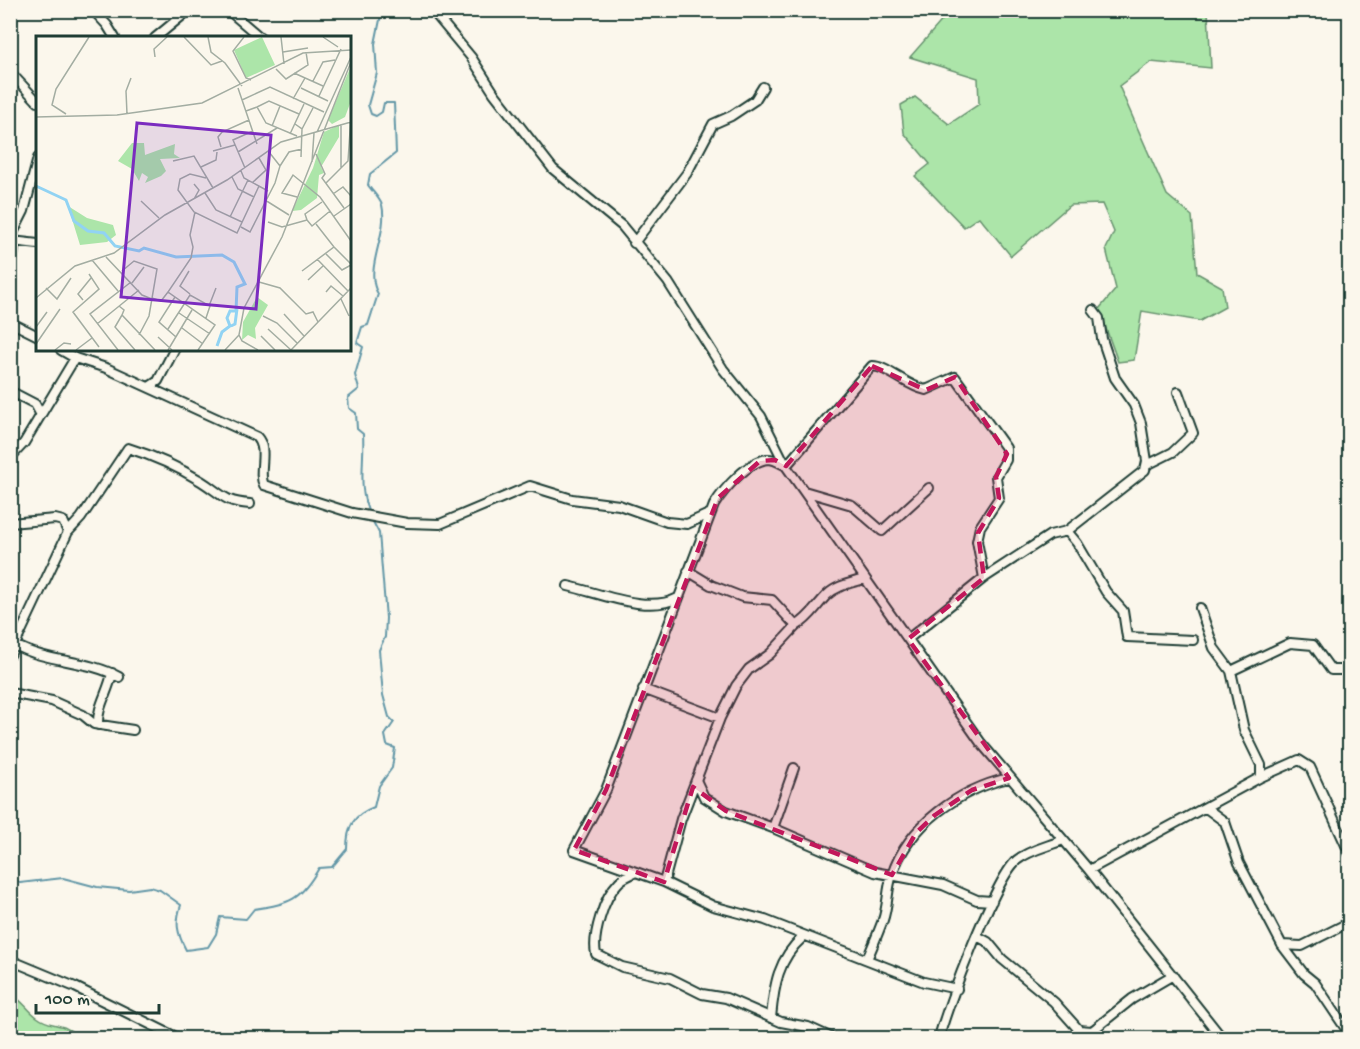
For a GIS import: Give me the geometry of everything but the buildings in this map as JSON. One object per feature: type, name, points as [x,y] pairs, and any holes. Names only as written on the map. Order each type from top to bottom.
[{"type":"street","points":[[93,10],[114,36]]},
{"type":"street","points":[[157,36],[189,10]]},
{"type":"street","points":[[228,10],[259,36]]},
{"type":"street","points":[[432,10],[471,57],[494,93],[554,169],[564,180],[613,217],[668,282],[723,369],[761,416],[786,466],[864,579],[1009,778],[1089,870],[1222,1038]]},
{"type":"street","points":[[10,72],[36,100]]},
{"type":"street","points":[[634,243],[687,173],[713,124],[731,116],[755,100],[763,87]]},
{"type":"street","points":[[10,279],[12,240],[28,200],[36,166]]},
{"type":"street","points":[[12,240],[36,244]]},
{"type":"street","points":[[1093,310],[1099,318],[1102,339],[1115,378],[1136,409],[1147,465]]},
{"type":"street","points":[[10,322],[36,335]]},
{"type":"street","points":[[63,351],[150,387],[257,437],[261,440],[264,485],[352,513],[407,523],[440,524],[530,486],[572,499],[619,505],[667,522],[687,524],[709,514]]},
{"type":"street","points":[[150,387],[158,381],[173,351]]},
{"type":"street","points":[[10,458],[41,415],[75,358]]},
{"type":"street","points":[[786,466],[872,366],[883,367],[903,382],[926,390],[955,377],[1006,448],[1007,454],[996,477],[999,498],[978,533],[977,549],[984,578]]},
{"type":"street","points":[[10,392],[35,404],[41,415]]},
{"type":"street","points":[[908,639],[984,578],[1050,535],[1067,531],[1140,474],[1147,465],[1173,452],[1193,433],[1178,392]]},
{"type":"street","points":[[10,655],[68,532],[81,518],[128,448],[159,458],[202,482],[231,503],[250,504]]},
{"type":"street","points":[[786,466],[775,460],[760,461],[753,465],[728,487],[709,514],[606,790],[574,850],[664,882],[696,900],[765,920],[803,937],[933,985],[957,989]]},
{"type":"street","points":[[804,491],[852,505],[882,531],[929,488]]},
{"type":"street","points":[[10,523],[55,519],[63,521],[68,532]]},
{"type":"street","points":[[1067,531],[1077,543],[1106,592],[1123,611],[1127,637],[1193,640]]},
{"type":"street","points":[[688,571],[711,585],[742,597],[772,600],[796,626]]},
{"type":"street","points":[[664,882],[681,819],[720,718],[742,677],[796,626],[805,621],[833,590],[864,579]]},
{"type":"street","points":[[568,586],[632,602],[661,604],[678,598]]},
{"type":"street","points":[[1200,608],[1214,648],[1231,671],[1244,730],[1261,765],[1261,777]]},
{"type":"street","points":[[1231,671],[1290,643],[1313,645],[1331,670],[1350,670]]},
{"type":"street","points":[[15,645],[32,654],[92,664],[115,675],[99,708],[98,725]]},
{"type":"street","points":[[643,689],[720,718]]},
{"type":"street","points":[[10,693],[52,701],[98,725],[133,730]]},
{"type":"street","points":[[1089,870],[1290,762],[1305,761],[1310,767],[1350,854]]},
{"type":"street","points":[[773,828],[794,768]]},
{"type":"street","points":[[867,959],[883,921],[892,875],[916,833],[935,815],[972,790],[1009,778]]},
{"type":"street","points":[[696,780],[700,791],[711,804],[875,872],[943,885],[977,900],[992,901]]},
{"type":"street","points":[[1206,808],[1225,822],[1239,863],[1282,945],[1304,974],[1315,983],[1350,1035]]},
{"type":"street","points":[[939,1038],[977,936],[992,901],[1014,862],[1064,840]]},
{"type":"street","points":[[634,873],[613,888],[594,936],[596,954],[622,967],[670,978],[702,994],[726,998],[771,1018],[808,1027],[832,1038]]},
{"type":"street","points":[[1282,945],[1302,946],[1350,922]]},
{"type":"street","points":[[977,936],[988,942],[1002,959],[1054,1002],[1079,1030],[1085,1032],[1092,1031],[1123,1005],[1173,975]]},
{"type":"street","points":[[771,1018],[778,974],[789,949],[803,937]]},
{"type":"street","points":[[10,960],[75,987],[178,1038]]},
{"type":"highlighted area","points":[[872,366],[926,390],[955,377],[1007,454],[996,477],[999,498],[978,533],[984,578],[908,639],[1009,778],[972,790],[935,815],[916,833],[892,875],[726,811],[693,787],[664,882],[574,850],[606,790],[718,498],[760,461],[775,460],[786,466]]},
{"type":"green space","points":[[956,11],[1208,11],[1211,68],[1151,62],[1119,86],[1167,195],[1192,216],[1197,273],[1222,287],[1225,307],[1200,321],[1142,311],[1134,360],[1118,362],[1099,309],[1116,289],[1106,249],[1114,232],[1102,204],[1070,205],[1011,256],[979,217],[964,227],[915,176],[930,164],[904,133],[901,105],[915,97],[949,124],[979,104],[978,78],[910,57],[945,17]]},
{"type":"green space","points":[[11,995],[42,1020],[68,1029],[79,1038],[11,1038]]},
{"type":"waterway","points":[[370,515],[363,485],[363,434],[357,429],[356,413],[349,408],[348,398],[359,389],[355,375],[363,347],[357,343],[362,327],[368,325],[378,294],[373,273],[383,216],[382,205],[368,185],[370,174],[396,153],[394,103],[384,103],[382,112],[376,116],[371,114],[368,105],[377,73],[375,44],[382,10]]},
{"type":"waterway","points":[[10,876],[20,883],[63,878],[97,887],[129,890],[150,887],[160,890],[181,905],[178,928],[186,950],[208,947],[216,934],[220,917],[246,919],[254,909],[277,905],[293,899],[306,887],[319,868],[332,867],[347,849],[348,834],[356,818],[374,807],[379,786],[392,768],[395,748],[387,745],[385,735],[394,722],[389,717],[383,695],[379,650],[385,637],[386,618],[379,533],[372,520]]}]
